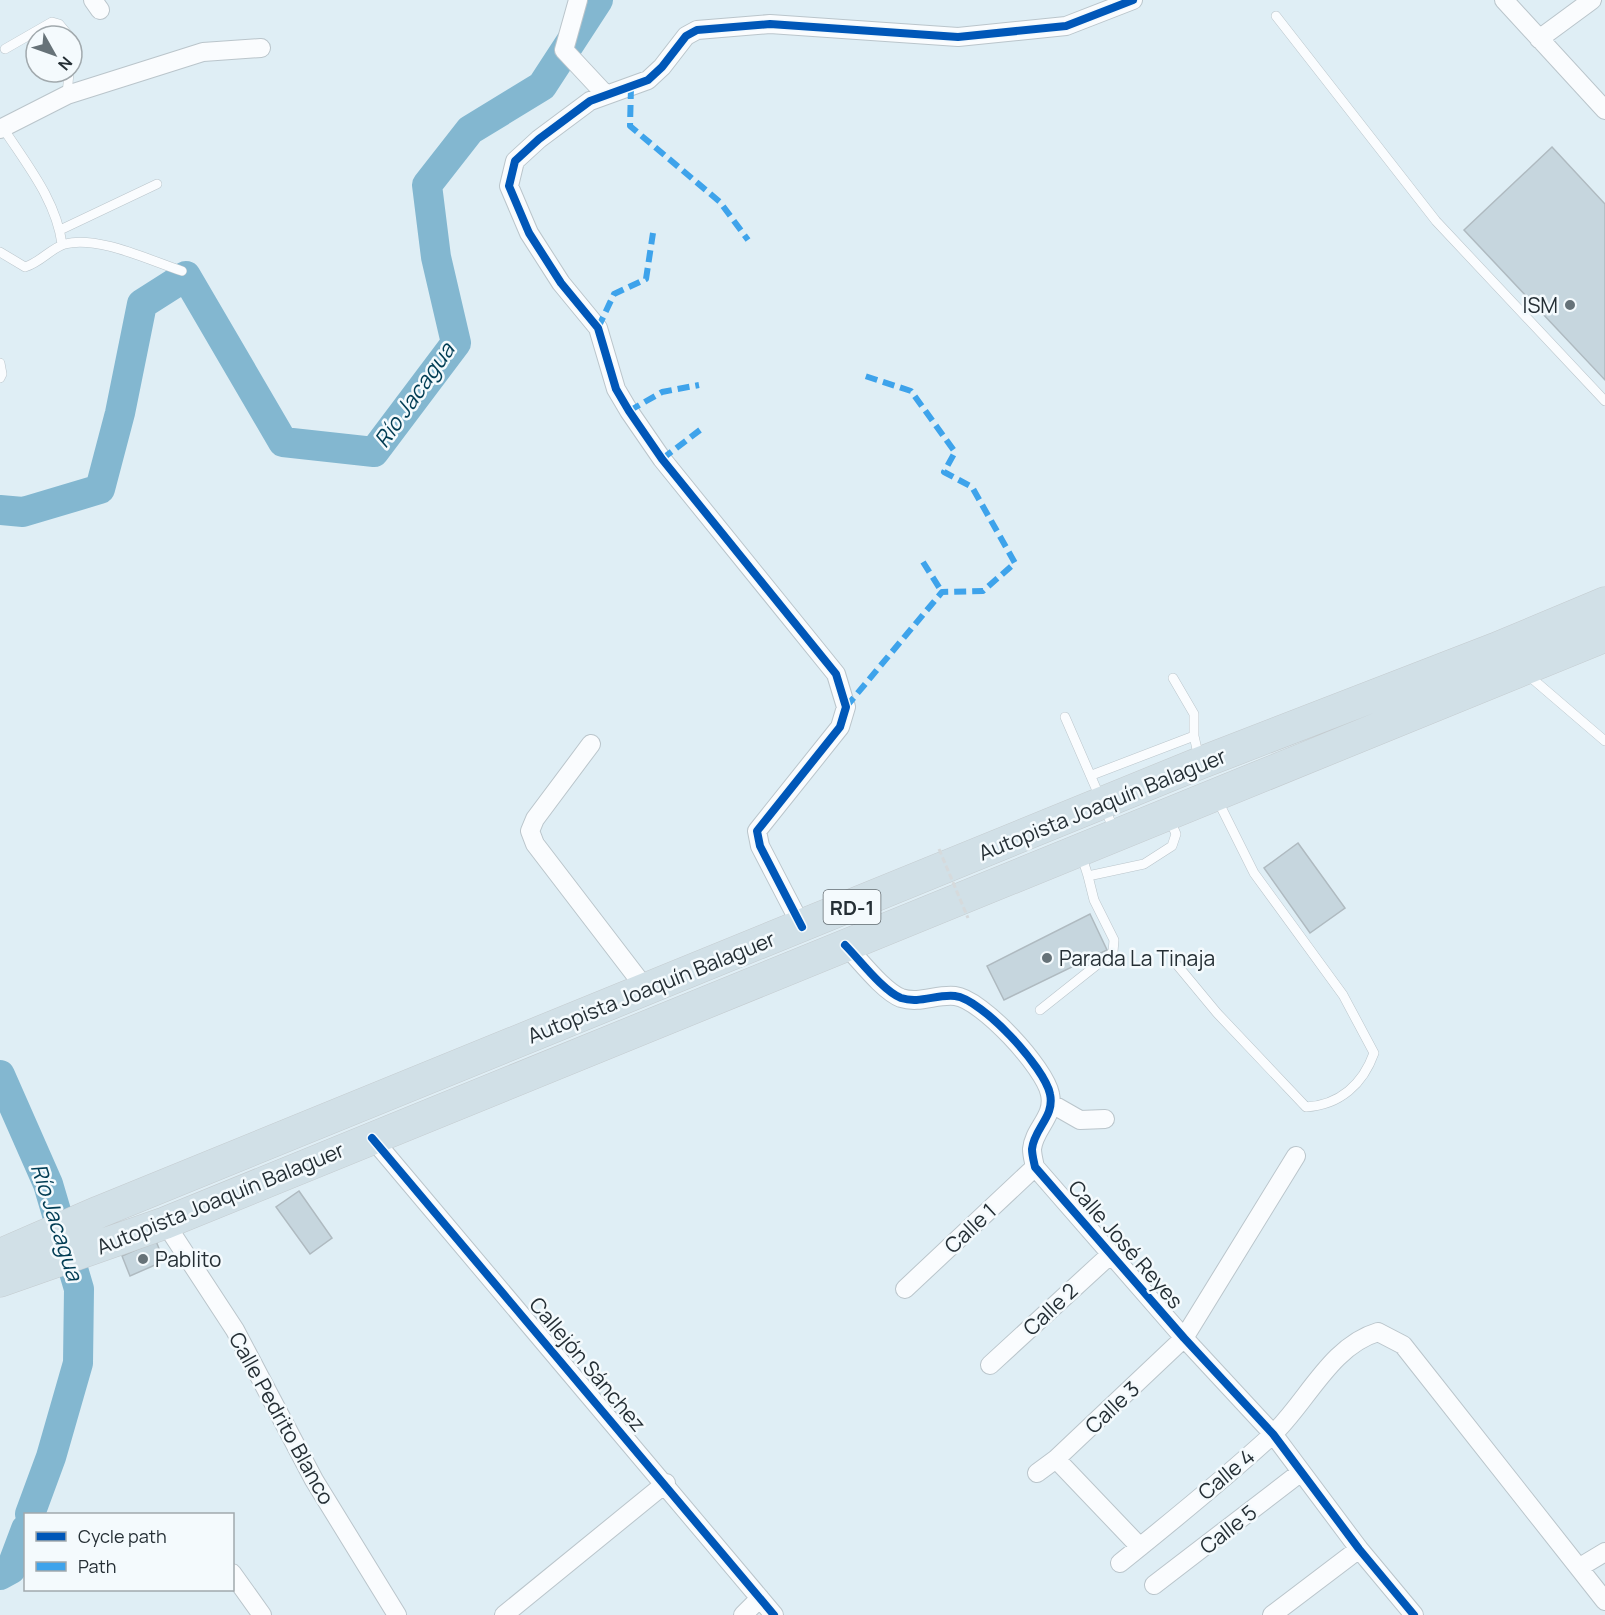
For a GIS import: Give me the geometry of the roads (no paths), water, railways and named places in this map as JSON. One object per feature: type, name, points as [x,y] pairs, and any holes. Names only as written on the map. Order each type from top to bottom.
[{"type":"highway","name":"Autopista Joaquín Balaguer","points":[[6,1261],[99,1212],[1103,804],[1197,749],[1495,649],[1605,603]]},
{"type":"highway","name":"Autopista Joaquín Balaguer","points":[[6,1261],[117,1241],[165,1223],[845,945],[1084,862],[1116,834],[1605,636]]},
{"type":"street","points":[[578,0],[564,50],[606,95]]},
{"type":"street","points":[[802,927],[760,846],[757,831],[840,727],[846,707],[836,674],[670,468],[628,411],[616,389],[598,328],[561,283],[529,233],[509,186],[515,161],[539,139],[590,101],[648,80],[662,67],[686,36],[697,30],[770,24],[958,37],[1066,26],[1133,0]]},
{"type":"street","points":[[1503,0],[1605,110]]},
{"type":"street","points":[[1539,39],[1592,0]]},
{"type":"street","points":[[1,129],[67,95],[203,52],[261,48]]},
{"type":"street","points":[[591,744],[535,819],[530,831],[535,844],[646,989]]},
{"type":"street","points":[[845,945],[898,997],[914,1001],[953,996],[966,998],[978,1004],[994,1018],[1043,1077],[1050,1092],[1052,1104],[1032,1150],[1035,1167]]},
{"type":"street","points":[[1052,1104],[1080,1120],[1105,1119]]},
{"type":"street","name":"Callejón Sánchez","points":[[372,1138],[666,1483],[774,1615]]},
{"type":"street","name":"Calle 3","points":[[1037,1473],[1056,1459],[1185,1338],[1296,1156]]},
{"type":"street","name":"Calle José Reyes","points":[[1035,1167],[1185,1338],[1273,1434],[1359,1549],[1414,1615]]},
{"type":"street","name":"Calle 1","points":[[905,1288],[1035,1167]]},
{"type":"street","name":"Calle Pedrito Blanco","points":[[165,1223],[235,1330],[314,1480],[397,1615]]},
{"type":"street","name":"Calle 2","points":[[990,1365],[1111,1254]]},
{"type":"street","name":"Calle 4","points":[[1120,1563],[1273,1434],[1340,1356],[1361,1337],[1378,1332],[1403,1345],[1580,1567]]},
{"type":"street","points":[[1056,1459],[1140,1547]]},
{"type":"street","name":"Calle 5","points":[[1154,1586],[1301,1472]]},
{"type":"street","points":[[504,1615],[666,1483]]},
{"type":"street","points":[[1272,1615],[1359,1549]]},
{"type":"street","points":[[1605,1552],[1580,1567],[1605,1600]]},
{"type":"street","points":[[234,1576],[257,1613]]},
{"type":"street","points":[[742,1615],[760,1598]]},
{"type":"lane","points":[[1276,16],[1436,221],[1605,401]]},
{"type":"lane","points":[[5,49],[24,38]]},
{"type":"lane","points":[[67,95],[68,84]]},
{"type":"lane","points":[[1,129],[48,196],[60,230],[62,244]]},
{"type":"lane","points":[[60,230],[157,184]]},
{"type":"lane","points":[[0,252],[26,267],[37,263],[62,244],[78,241],[103,245],[182,271]]},
{"type":"lane","points":[[0,363],[2,374],[0,378]]},
{"type":"lane","points":[[1521,669],[1605,741]]},
{"type":"lane","points":[[1092,775],[1197,749],[1194,714],[1173,678]]},
{"type":"lane","points":[[1065,717],[1116,834]]},
{"type":"lane","points":[[1178,966],[1217,1013],[1306,1107],[1320,1106],[1337,1100],[1354,1087],[1368,1069],[1374,1053],[1343,995],[1254,873],[1215,794]]},
{"type":"lane","points":[[1040,1010],[1113,952],[1113,940],[1094,900],[1084,862],[1144,864],[1167,852],[1176,839],[1167,815]]},
{"type":"waterway","name":"Río Jacagua","points":[[0,510],[23,512],[100,489],[120,413],[142,304],[186,276],[283,442],[374,452],[456,343],[436,257],[427,185],[470,130],[542,86],[598,0]]},
{"type":"waterway","name":"Río Jacagua","points":[[0,1075],[48,1184],[79,1289],[78,1363],[51,1457],[30,1513]]},
{"type":"waterway","name":"Río Jacagua","points":[[0,1575],[11,1569],[24,1534]]},
{"type":"place","name":"ISM","points":[[1570,305]]},
{"type":"place","name":"Parada La Tinaja","points":[[1047,958]]},
{"type":"place","name":"Pablito","points":[[143,1259]]}]
